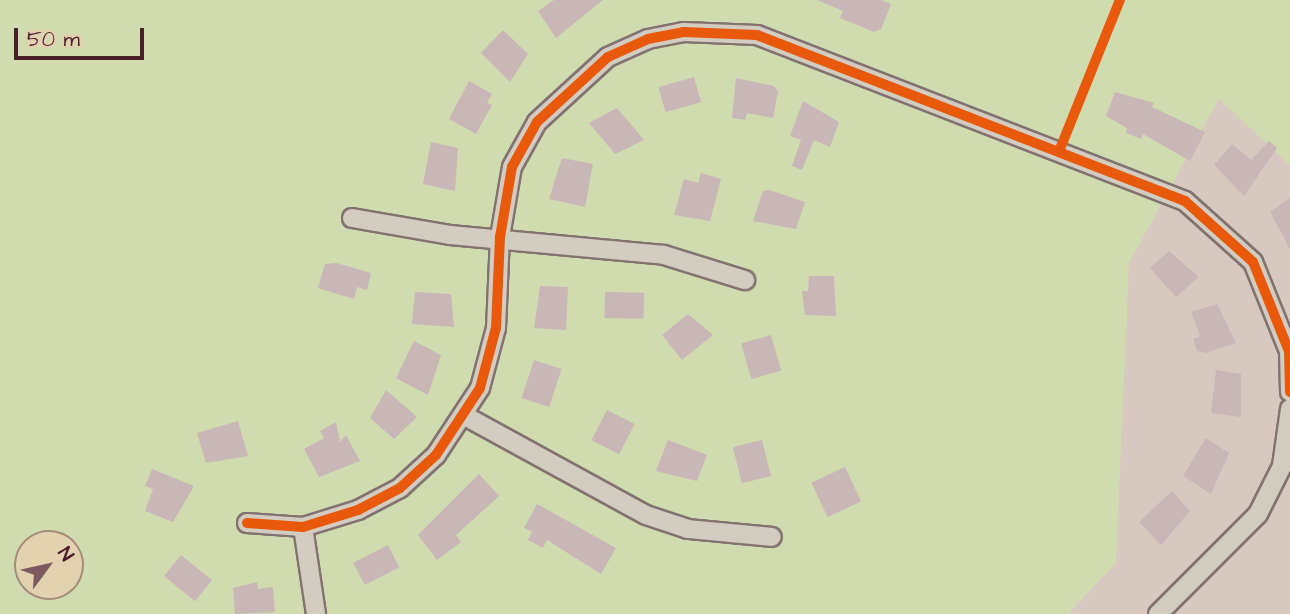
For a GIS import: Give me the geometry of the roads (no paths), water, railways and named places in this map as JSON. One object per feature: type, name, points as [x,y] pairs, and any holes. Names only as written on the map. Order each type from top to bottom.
[{"type":"street","points":[[247,523],[303,527],[358,510],[400,488],[436,455],[465,416],[480,388],[496,328],[500,237],[512,167],[537,122],[569,87],[608,57],[648,39],[722,30],[757,35],[1185,201],[1253,262],[1289,351],[1290,392]]},
{"type":"street","points":[[352,218],[450,235],[500,237],[664,255],[745,280]]},
{"type":"street","points":[[1158,614],[1258,514],[1282,466],[1290,409]]},
{"type":"street","points":[[465,416],[646,515],[699,531],[772,537]]},
{"type":"street","points":[[303,527],[316,614]]}]
